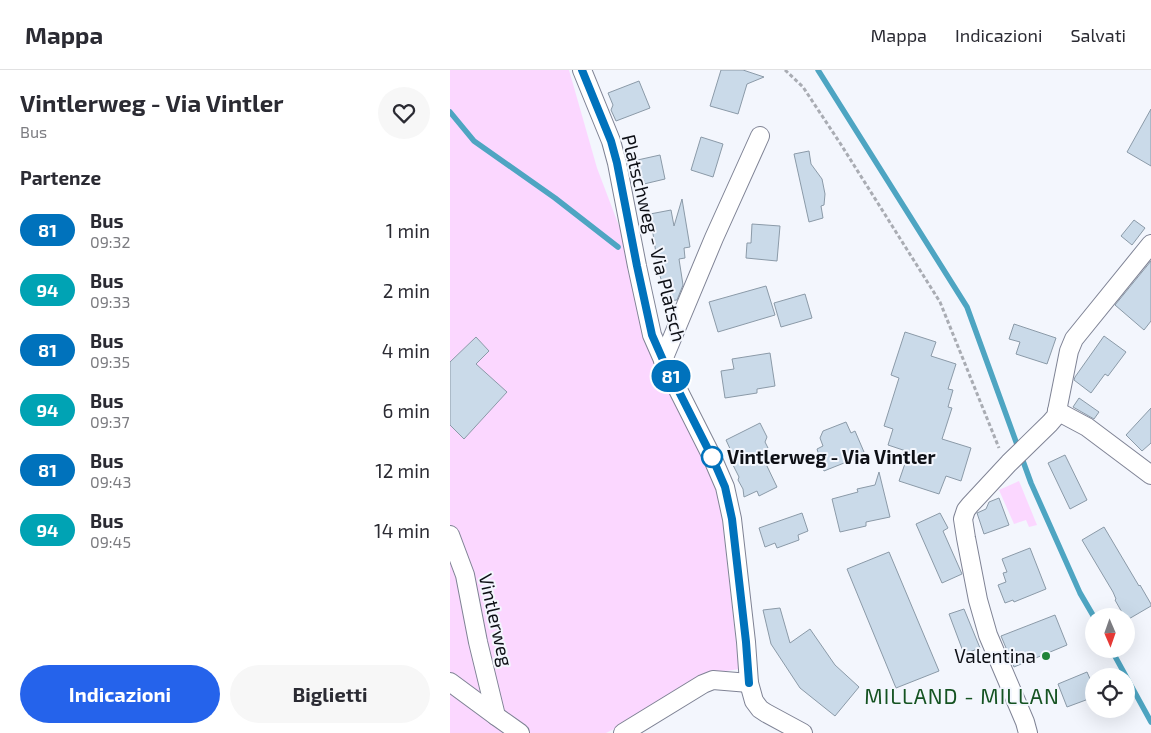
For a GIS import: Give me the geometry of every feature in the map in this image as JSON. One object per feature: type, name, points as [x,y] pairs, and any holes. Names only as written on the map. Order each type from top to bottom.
[{"type":"street","name":"Platschweg - Via Platsch","points":[[582,70],[611,141],[617,163],[652,335],[725,487],[732,519],[749,683]]},
{"type":"street","name":"Platschweg - Via Platsch","points":[[663,360],[714,238],[760,136]]},
{"type":"street","points":[[1028,733],[988,635],[975,582],[963,519],[970,504],[1056,416],[1069,351],[1074,338],[1151,244]]},
{"type":"street","points":[[1057,411],[1088,427],[1151,475]]},
{"type":"street","name":"Vintlerweg","points":[[450,535],[465,575],[478,642],[496,716]]},
{"type":"street","points":[[623,733],[703,684],[713,680],[749,683],[754,701],[760,708],[803,733]]},
{"type":"street","points":[[450,682],[520,733]]},
{"type":"path","points":[[786,70],[803,88],[840,143],[940,302],[1007,465]]},
{"type":"shaded area","points":[[450,70],[569,70],[597,168],[682,392],[720,499],[739,669],[703,676],[630,721],[606,733],[450,733]]},
{"type":"shaded area","points":[[1019,481],[1037,525],[1029,527],[1026,520],[1014,524],[999,490]]},
{"type":"building","points":[[721,70],[743,70],[764,77],[747,84],[738,114],[710,106]]},
{"type":"building","points":[[639,81],[650,108],[616,121],[611,110],[613,105],[608,93]]},
{"type":"building","points":[[1151,109],[1151,166],[1127,152]]},
{"type":"building","points":[[701,137],[723,144],[713,177],[691,170]]},
{"type":"building","points":[[809,151],[811,164],[822,179],[825,194],[824,205],[821,206],[823,218],[809,222],[794,154]]},
{"type":"building","points":[[660,155],[665,179],[644,184],[644,180],[638,182],[633,161]]},
{"type":"building","points":[[682,199],[690,247],[684,248],[685,258],[679,259],[683,285],[677,300],[668,301],[665,282],[662,282],[659,273],[650,214],[671,210],[674,226]]},
{"type":"building","points":[[1134,220],[1145,228],[1132,245],[1121,236]]},
{"type":"building","points":[[752,224],[780,226],[777,261],[746,258],[747,243],[751,243]]},
{"type":"building","points":[[1151,261],[1151,321],[1144,330],[1115,305]]},
{"type":"building","points":[[766,286],[775,315],[718,332],[709,302]]},
{"type":"building","points":[[805,294],[812,318],[781,327],[774,303]]},
{"type":"building","points":[[1014,324],[1056,338],[1047,364],[1016,354],[1020,342],[1009,339]]},
{"type":"building","points":[[905,332],[936,342],[931,356],[956,364],[948,389],[953,390],[948,407],[952,408],[942,439],[971,448],[961,481],[946,476],[939,494],[899,481],[909,452],[888,445],[893,429],[884,426],[899,378],[891,375]]},
{"type":"building","points":[[1104,336],[1126,352],[1108,376],[1105,374],[1091,393],[1074,380]]},
{"type":"building","points":[[476,337],[489,351],[476,364],[507,392],[464,439],[450,425],[450,362]]},
{"type":"building","points":[[770,353],[775,386],[757,389],[757,393],[725,398],[721,371],[734,369],[732,359]]},
{"type":"building","points":[[1079,398],[1099,412],[1094,419],[1073,407]]},
{"type":"building","points":[[1151,408],[1151,443],[1142,451],[1126,435]]},
{"type":"building","points":[[846,422],[851,433],[855,431],[864,452],[848,459],[849,461],[824,471],[817,449],[823,446],[820,438],[823,431]]},
{"type":"building","points":[[760,423],[767,437],[765,442],[768,448],[764,450],[771,462],[766,464],[777,487],[759,496],[757,491],[744,497],[743,489],[738,480],[739,477],[728,455],[732,453],[726,440]]},
{"type":"building","points":[[1065,455],[1087,500],[1070,509],[1048,463]]},
{"type":"building","points":[[879,472],[890,517],[866,522],[866,526],[840,532],[832,499],[858,492],[857,489],[875,485]]},
{"type":"building","points":[[999,498],[1009,525],[984,534],[977,513],[986,509],[989,502]]},
{"type":"building","points":[[802,513],[808,531],[798,535],[799,540],[777,548],[775,543],[765,547],[759,528]]},
{"type":"building","points":[[940,513],[948,528],[943,531],[962,574],[942,583],[916,524]]},
{"type":"building","points":[[1104,527],[1151,606],[1135,615],[1135,608],[1120,608],[1113,592],[1082,540]]},
{"type":"building","points":[[1030,548],[1046,589],[1014,602],[1013,600],[1005,603],[998,585],[1006,582],[1003,573],[1007,572],[1002,559]]},
{"type":"building","points":[[889,552],[939,671],[896,688],[847,569]]},
{"type":"building","points":[[780,608],[790,643],[810,629],[835,665],[859,687],[835,716],[800,688],[771,644],[763,610]]},
{"type":"building","points":[[964,609],[980,648],[964,654],[949,614]]},
{"type":"building","points":[[1055,615],[1067,645],[1014,667],[1001,636]]},
{"type":"building","points":[[1085,673],[1085,700],[1067,707],[1058,684]]},
{"type":"waterway","points":[[818,70],[967,307],[1031,483],[1080,593],[1089,608]]},
{"type":"waterway","points":[[450,112],[474,141],[555,198],[618,247]]},
{"type":"waterway","points":[[1116,658],[1151,722]]},
{"type":"bus line","name":"81","points":[[582,70],[611,141],[617,163],[652,335],[725,487],[732,519],[749,683]]},
{"type":"place","name":"Vintlerweg - Via Vintler","points":[[712,457]]},
{"type":"place","name":"Valentina","points":[[1046,656]]},
{"type":"district","name":"MILLAND - MILLAN","points":[[962,697]]}]
